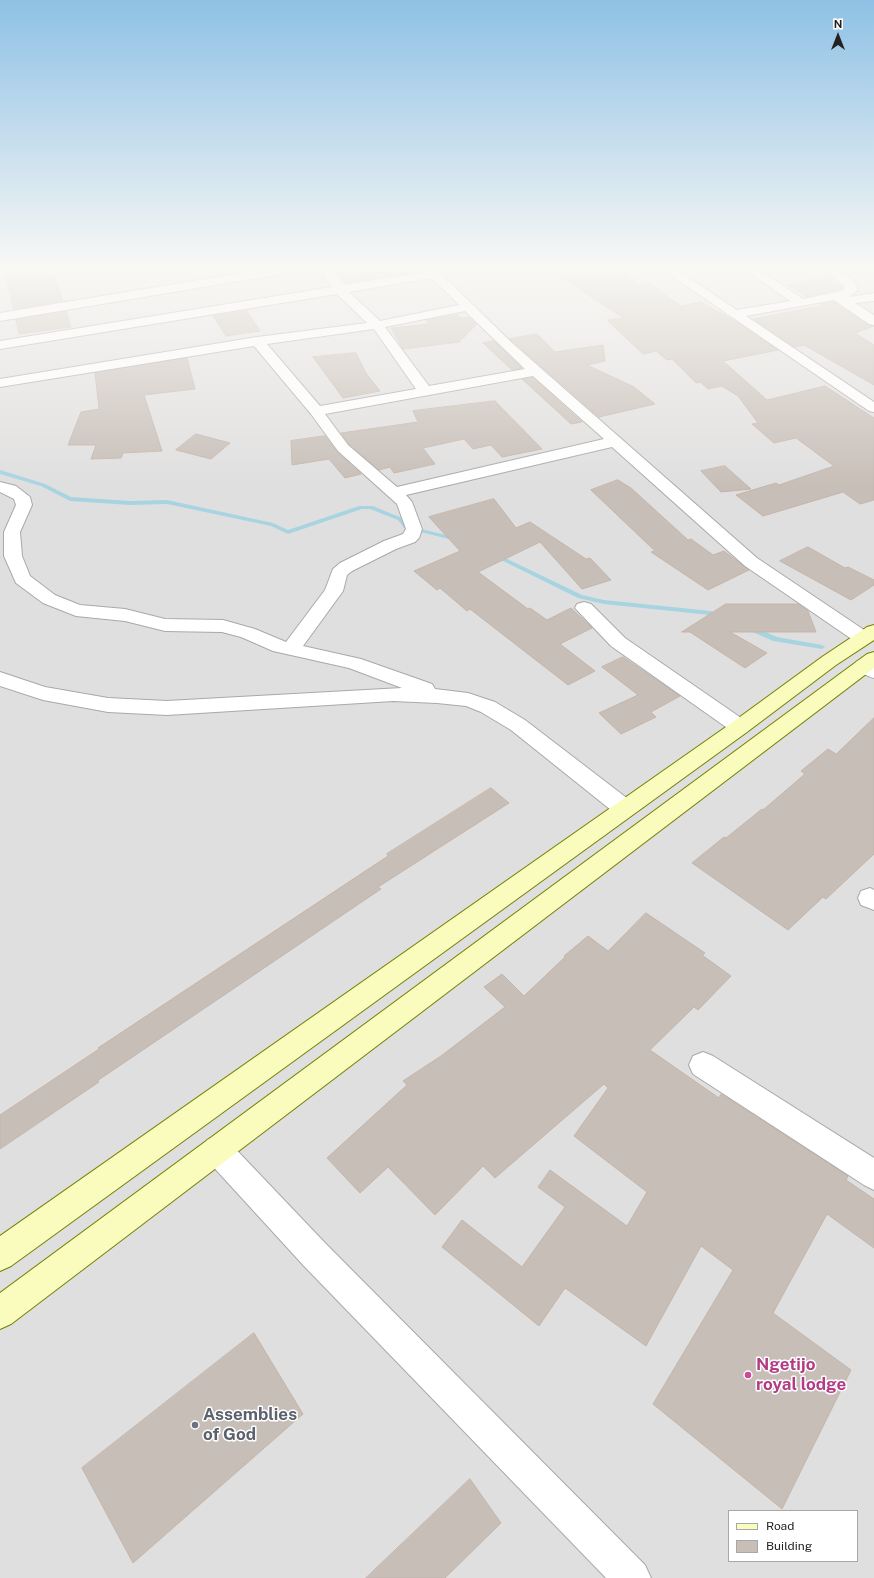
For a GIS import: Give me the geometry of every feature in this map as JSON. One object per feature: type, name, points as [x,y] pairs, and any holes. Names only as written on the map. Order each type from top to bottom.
[{"type":"main road","points":[[0,1255],[197,1116],[624,808],[740,727],[829,661],[870,653]]},
{"type":"main road","points":[[0,1313],[217,1150],[870,653]]},
{"type":"street","points":[[0,345],[40,339]]},
{"type":"street","points":[[0,383],[275,339]]},
{"type":"street","points":[[387,339],[425,391]]},
{"type":"street","points":[[502,339],[751,562],[870,653]]},
{"type":"street","points":[[771,339],[874,408]]},
{"type":"street","points":[[257,341],[316,411],[343,448],[404,502],[414,528],[413,534],[409,538],[390,544],[346,567],[339,573],[334,591],[291,649]]},
{"type":"street","points":[[316,411],[536,371]]},
{"type":"street","points":[[394,493],[616,442]]},
{"type":"street","points":[[0,487],[10,489],[22,497],[24,505],[12,532],[13,556],[22,579],[49,599],[76,610],[102,614],[125,615],[165,625],[223,626],[248,633],[280,647],[354,663],[447,698]]},
{"type":"street","points":[[584,608],[618,642],[740,727]]},
{"type":"street","points":[[0,679],[43,693],[108,705],[167,708],[393,694],[468,700],[488,706],[518,725],[624,808]]},
{"type":"street","points":[[703,1065],[874,1175]]},
{"type":"street","points":[[217,1150],[315,1255],[632,1578]]},
{"type":"shaded area","points":[[0,339],[874,339],[874,1578],[0,1578]]},
{"type":"building","points":[[397,339],[462,339],[459,342],[403,349]]},
{"type":"building","points":[[510,339],[542,339],[555,352],[603,345],[605,361],[587,365],[634,387],[655,404],[599,417]]},
{"type":"building","points":[[627,339],[761,339],[778,350],[723,361],[767,400],[825,386],[874,418],[874,500],[860,504],[843,492],[763,516],[736,495],[776,483],[779,485],[834,466],[796,438],[774,443],[752,424],[758,423],[738,396],[722,386],[708,389],[700,382],[696,383],[672,359],[667,360],[656,351],[643,354]]},
{"type":"building","points":[[782,339],[864,339],[874,345],[874,385],[804,345],[795,347]]},
{"type":"building","points":[[494,341],[522,368],[512,370],[483,343]]},
{"type":"building","points":[[356,353],[366,373],[380,391],[343,398],[313,357]]},
{"type":"building","points":[[187,358],[195,389],[144,395],[162,451],[123,453],[121,458],[91,459],[96,445],[68,445],[81,412],[99,409],[95,373]]},
{"type":"building","points":[[533,378],[582,422],[571,424],[522,379]]},
{"type":"building","points":[[495,401],[542,449],[502,457],[491,445],[473,449],[464,439],[423,448],[435,464],[394,473],[390,467],[379,470],[349,444],[341,433],[418,422],[413,411]]},
{"type":"building","points":[[196,434],[230,443],[211,459],[176,450]]},
{"type":"building","points":[[325,436],[337,452],[361,474],[345,478],[329,459],[292,465],[291,441]]},
{"type":"building","points":[[725,466],[751,489],[721,492],[701,471]]},
{"type":"building","points":[[618,480],[631,488],[688,540],[691,539],[713,555],[724,551],[749,570],[708,590],[651,552],[655,551],[591,490]]},
{"type":"building","points":[[494,499],[516,528],[530,522],[586,559],[590,558],[611,580],[582,589],[540,542],[478,572],[528,609],[530,608],[547,620],[571,608],[592,628],[560,644],[595,671],[568,685],[470,609],[467,611],[440,588],[437,590],[414,571],[460,551],[429,517]]},
{"type":"building","points":[[808,547],[845,568],[848,567],[874,580],[874,585],[851,600],[780,561]]},
{"type":"building","points":[[726,604],[798,604],[808,611],[816,632],[730,632],[767,653],[745,668],[690,632],[682,632]]},
{"type":"building","points":[[623,657],[680,696],[651,712],[656,717],[621,734],[599,713],[638,695],[602,667]]},
{"type":"building","points":[[874,718],[874,854],[826,899],[823,897],[788,930],[692,863],[724,837],[726,838],[762,809],[763,810],[805,774],[801,771],[828,749],[836,754]]},
{"type":"building","points":[[491,788],[509,803],[378,887],[381,889],[97,1081],[99,1082],[0,1149],[0,1115],[99,1049],[98,1048],[388,856],[387,854]]},
{"type":"building","points":[[646,913],[705,953],[702,955],[731,976],[698,1010],[694,1007],[650,1050],[719,1098],[721,1094],[848,1176],[846,1180],[874,1199],[874,1248],[827,1214],[773,1313],[851,1370],[782,1509],[653,1404],[733,1270],[701,1246],[646,1346],[565,1288],[539,1326],[442,1247],[462,1220],[522,1267],[565,1207],[538,1187],[550,1170],[627,1226],[647,1192],[574,1136],[608,1088],[604,1084],[495,1178],[483,1166],[435,1215],[388,1167],[360,1193],[327,1158],[407,1085],[403,1081],[441,1056],[505,1007],[484,987],[502,974],[524,996],[565,957],[564,956],[588,936],[608,951]]},
{"type":"building","points":[[254,1333],[303,1414],[133,1563],[82,1468]]},
{"type":"building","points":[[470,1479],[501,1523],[445,1578],[366,1578]]},
{"type":"waterway","points":[[0,472],[43,485],[70,499],[130,503],[167,502],[273,525],[288,532],[361,507],[371,507],[400,519],[406,527],[457,539]]},
{"type":"waterway","points":[[495,555],[580,597],[604,602],[711,613],[720,617]]},
{"type":"waterway","points":[[750,628],[775,639],[822,647]]},
{"type":"place","name":"Ngetijo royal lodge","points":[[748,1375]]},
{"type":"place","name":"Assemblies of God","points":[[195,1425]]}]
